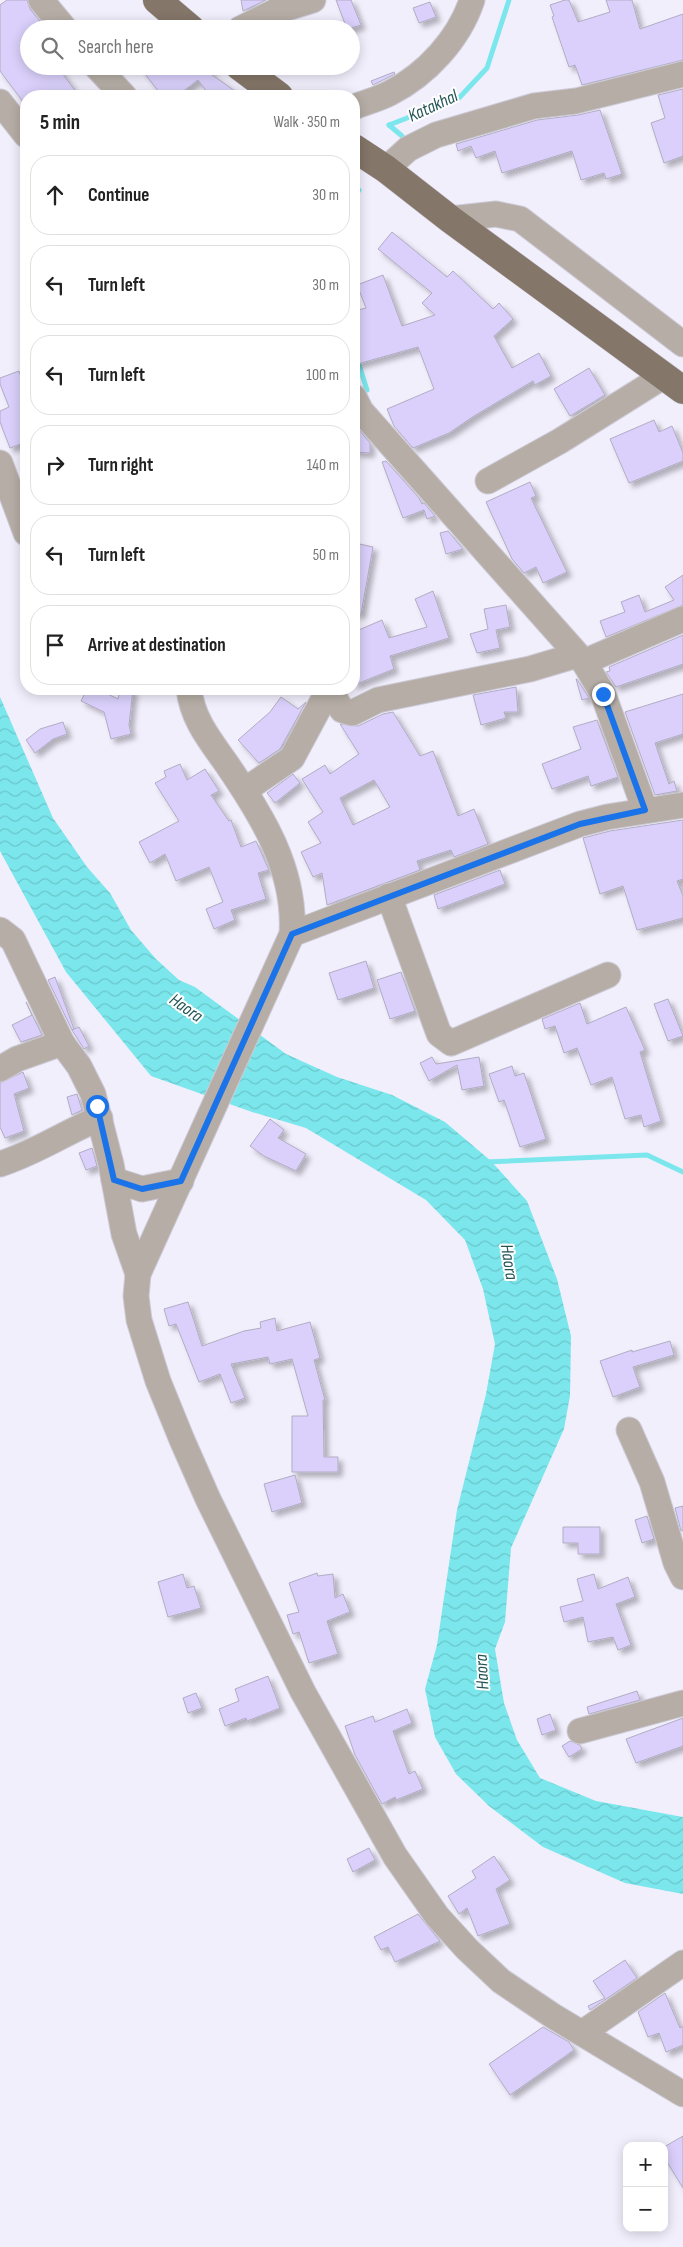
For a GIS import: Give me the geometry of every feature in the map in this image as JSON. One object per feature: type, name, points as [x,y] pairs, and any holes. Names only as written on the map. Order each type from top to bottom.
[{"type":"main road","points":[[157,0],[181,20]]},
{"type":"main road","points":[[251,75],[271,90]]},
{"type":"main road","points":[[360,152],[386,169],[450,219],[673,383]]},
{"type":"street","points":[[42,0],[58,20]]},
{"type":"street","points":[[258,20],[274,12],[313,0]]},
{"type":"street","points":[[360,105],[390,93],[415,78],[449,43],[472,0]]},
{"type":"street","points":[[386,169],[408,149],[436,135],[534,106],[576,101],[683,74]]},
{"type":"street","points":[[104,75],[118,90]]},
{"type":"street","points":[[0,102],[20,127]]},
{"type":"street","points":[[450,219],[496,214],[520,219],[683,344]]},
{"type":"street","points":[[488,481],[560,441],[673,383]]},
{"type":"street","points":[[360,409],[580,658],[607,704],[645,810]]},
{"type":"street","points":[[0,464],[20,517]]},
{"type":"street","points":[[245,790],[292,758],[322,702],[330,695],[334,697],[342,710],[352,713],[378,700],[580,658],[683,619]]},
{"type":"street","points":[[190,695],[191,706],[198,723],[245,790],[268,831],[281,860],[293,912],[292,934],[138,1274],[136,1296],[139,1320],[158,1381],[212,1508],[303,1692],[395,1856],[437,1916],[467,1949],[501,1981],[683,2094]]},
{"type":"street","points":[[292,934],[580,824],[645,810],[683,806]]},
{"type":"street","points":[[389,896],[439,1034],[451,1043],[608,975]]},
{"type":"street","points":[[0,930],[13,940],[62,1042],[88,1082],[100,1118],[124,1234],[138,1274]]},
{"type":"street","points":[[0,1069],[17,1059],[62,1042]]},
{"type":"street","points":[[0,1164],[35,1151],[62,1134],[100,1118]]},
{"type":"street","points":[[114,1180],[142,1189],[184,1175]]},
{"type":"street","points":[[629,1430],[652,1482],[676,1563],[683,1577]]},
{"type":"street","points":[[580,1731],[683,1703]]},
{"type":"street","points":[[582,2033],[683,1963]]},
{"type":"water","name":"Haora","points":[[0,697],[53,818],[87,867],[110,893],[131,930],[156,959],[179,980],[195,987],[286,1054],[337,1077],[392,1095],[445,1122],[491,1161],[527,1201],[557,1279],[571,1336],[570,1396],[564,1429],[511,1548],[505,1622],[495,1649],[504,1703],[517,1740],[540,1778],[596,1801],[683,1817],[683,1894],[625,1883],[543,1847],[489,1806],[456,1774],[435,1737],[425,1689],[437,1645],[457,1510],[486,1394],[495,1344],[483,1289],[465,1240],[426,1200],[306,1128],[252,1112],[151,1076],[66,972],[0,851]]},
{"type":"building","points":[[7,0],[27,0],[30,9],[39,20],[20,20],[20,75],[64,75],[75,90],[20,90],[20,98],[0,71],[0,5]]},
{"type":"building","points":[[241,0],[266,0],[243,11]]},
{"type":"building","points":[[336,0],[351,0],[359,20],[344,20]]},
{"type":"building","points":[[569,0],[578,22],[610,12],[606,0],[632,0],[640,29],[683,14],[683,60],[582,85],[575,65],[569,67],[552,17],[554,16],[550,5]]},
{"type":"building","points":[[430,2],[436,17],[419,23],[413,8]]},
{"type":"building","points":[[394,72],[395,74],[373,85],[371,81]]},
{"type":"building","points":[[146,75],[212,75],[234,90],[206,90],[198,80],[185,90],[157,90]]},
{"type":"building","points":[[683,89],[683,156],[664,163],[651,123],[665,118],[658,95]]},
{"type":"building","points":[[600,110],[622,174],[606,179],[604,173],[581,180],[572,151],[502,173],[495,151],[476,158],[471,146],[458,151],[456,144],[537,120]]},
{"type":"building","points":[[392,232],[447,277],[453,271],[493,309],[499,303],[513,319],[494,336],[512,368],[539,353],[551,376],[535,385],[533,381],[449,433],[413,448],[394,426],[387,409],[434,389],[418,347],[360,363],[360,310],[366,308],[360,293],[360,284],[383,275],[402,326],[435,315],[422,303],[432,293],[378,249]]},
{"type":"building","points":[[589,368],[605,395],[570,416],[554,389]]},
{"type":"building","points":[[19,371],[20,374],[20,444],[10,448],[0,422],[0,411],[9,407],[0,384],[0,378]]},
{"type":"building","points":[[654,420],[659,432],[672,426],[683,453],[683,461],[629,483],[610,439]]},
{"type":"building","points":[[360,431],[370,443],[370,453],[360,452]]},
{"type":"building","points":[[386,461],[419,498],[422,504],[424,503],[435,516],[427,519],[424,510],[403,518],[382,462]]},
{"type":"building","points":[[530,482],[536,496],[531,498],[567,572],[543,583],[536,567],[524,573],[512,559],[486,502]]},
{"type":"building","points":[[448,531],[463,549],[446,554],[440,533]]},
{"type":"building","points":[[360,544],[373,547],[360,614]]},
{"type":"building","points":[[683,575],[683,605],[606,637],[600,621],[625,612],[621,602],[639,595],[645,612],[674,600],[665,587]]},
{"type":"building","points":[[433,591],[449,638],[390,656],[394,669],[360,683],[360,629],[382,620],[389,638],[427,627],[415,599]]},
{"type":"building","points":[[506,605],[510,627],[496,630],[500,648],[477,653],[470,634],[488,629],[484,609]]},
{"type":"building","points":[[683,635],[683,664],[616,687],[606,672],[610,671],[609,667]]},
{"type":"building","points":[[577,679],[589,698],[582,700]]},
{"type":"building","points":[[516,687],[518,712],[504,712],[506,718],[481,725],[473,695]]},
{"type":"building","points":[[683,694],[683,734],[655,743],[669,784],[674,781],[677,791],[655,795],[625,712]]},
{"type":"building","points":[[84,695],[110,695],[118,699],[119,695],[132,695],[129,725],[131,734],[111,739],[104,712],[81,701]]},
{"type":"building","points":[[281,697],[298,709],[306,702],[280,749],[259,763],[238,740],[270,712]]},
{"type":"building","points":[[393,712],[420,756],[433,751],[458,816],[474,809],[488,844],[454,857],[451,850],[417,861],[420,870],[327,905],[322,873],[313,877],[301,852],[321,843],[308,822],[323,812],[302,779],[325,765],[330,774],[359,754],[340,724],[358,726],[383,714]],"holes":[[[374,780],[390,807],[353,825],[340,798]]]},
{"type":"building","points":[[597,720],[618,777],[591,786],[588,776],[552,789],[542,764],[581,749],[573,727]]},
{"type":"building","points":[[63,722],[67,734],[53,739],[35,753],[26,740],[40,729]]},
{"type":"building","points":[[180,764],[187,780],[205,769],[219,791],[211,795],[229,821],[231,820],[241,847],[256,841],[269,870],[258,873],[266,899],[231,910],[235,920],[214,929],[206,909],[223,902],[209,867],[176,881],[165,854],[150,863],[139,842],[179,821],[155,783],[166,777],[164,771]]},
{"type":"building","points":[[293,774],[300,783],[275,803],[267,793]]},
{"type":"building","points":[[683,820],[683,879],[677,881],[683,896],[683,918],[637,930],[623,886],[600,894],[583,838],[610,831]]},
{"type":"building","points":[[500,870],[505,884],[438,909],[434,895]]},
{"type":"building","points":[[366,961],[374,988],[338,1000],[329,973]]},
{"type":"building","points":[[401,972],[415,1011],[390,1019],[377,980]]},
{"type":"building","points":[[55,977],[74,1029],[72,1030],[48,980]]},
{"type":"building","points":[[668,999],[683,1036],[668,1041],[654,1004]]},
{"type":"building","points":[[26,1002],[42,1035],[21,1042],[12,1025],[32,1015]]},
{"type":"building","points":[[580,1003],[587,1024],[626,1007],[645,1050],[640,1052],[661,1121],[644,1127],[641,1115],[625,1119],[612,1077],[591,1085],[577,1048],[564,1053],[555,1026],[545,1029],[542,1019]]},
{"type":"building","points":[[79,1027],[89,1046],[84,1049],[72,1030]]},
{"type":"building","points":[[432,1057],[436,1064],[479,1057],[484,1086],[462,1090],[457,1065],[429,1081],[420,1063]]},
{"type":"building","points":[[512,1066],[515,1076],[524,1073],[546,1139],[520,1147],[504,1100],[499,1102],[489,1074]]},
{"type":"building","points":[[23,1072],[29,1088],[14,1094],[24,1131],[5,1138],[0,1127],[0,1083]]},
{"type":"building","points":[[77,1094],[82,1110],[72,1115],[67,1097]]},
{"type":"building","points":[[270,1119],[284,1130],[278,1138],[306,1154],[296,1171],[264,1156],[250,1146]]},
{"type":"building","points":[[92,1148],[97,1166],[86,1170],[79,1153]]},
{"type":"building","points":[[188,1302],[202,1346],[244,1331],[261,1328],[260,1322],[275,1318],[277,1331],[310,1322],[320,1358],[314,1360],[325,1400],[323,1400],[324,1457],[338,1457],[338,1472],[292,1472],[292,1416],[308,1416],[292,1359],[270,1364],[268,1357],[231,1364],[245,1398],[231,1403],[220,1374],[199,1382],[176,1324],[169,1326],[164,1309]]},
{"type":"building","points":[[670,1341],[674,1355],[633,1367],[640,1387],[613,1397],[600,1361],[632,1350],[632,1352]]},
{"type":"building","points":[[295,1475],[302,1503],[272,1512],[264,1484]]},
{"type":"building","points":[[683,1506],[683,1530],[681,1531],[675,1508]]},
{"type":"building","points":[[647,1516],[654,1539],[642,1543],[635,1520]]},
{"type":"building","points":[[563,1527],[600,1527],[600,1554],[578,1554],[578,1543],[563,1543]]},
{"type":"building","points":[[317,1573],[318,1576],[333,1574],[335,1598],[343,1594],[350,1612],[327,1621],[338,1654],[309,1663],[299,1632],[293,1634],[287,1615],[299,1612],[289,1583]]},
{"type":"building","points":[[183,1574],[187,1588],[194,1586],[201,1608],[168,1617],[158,1582]]},
{"type":"building","points":[[594,1574],[598,1589],[628,1577],[635,1597],[616,1604],[631,1645],[618,1650],[613,1637],[588,1642],[583,1617],[564,1622],[560,1607],[583,1601],[577,1579]]},
{"type":"building","points":[[268,1676],[280,1708],[247,1721],[246,1718],[225,1726],[219,1709],[239,1701],[235,1689]]},
{"type":"building","points":[[637,1691],[640,1700],[589,1714],[587,1707]]},
{"type":"building","points":[[196,1693],[202,1708],[188,1713],[183,1698]]},
{"type":"building","points":[[407,1709],[412,1723],[393,1731],[409,1774],[415,1771],[423,1789],[396,1800],[395,1797],[382,1804],[355,1755],[345,1726],[373,1716],[375,1722]]},
{"type":"building","points":[[550,1714],[556,1730],[542,1735],[537,1719]]},
{"type":"building","points":[[683,1718],[683,1746],[636,1763],[626,1739]]},
{"type":"building","points":[[570,1741],[580,1745],[582,1749],[569,1757],[562,1746]]},
{"type":"building","points":[[369,1848],[375,1860],[353,1872],[347,1859]]},
{"type":"building","points":[[494,1856],[510,1880],[496,1889],[510,1924],[478,1936],[467,1908],[459,1914],[448,1896],[476,1878],[472,1871]]},
{"type":"building","points":[[418,1914],[440,1941],[395,1962],[388,1947],[381,1950],[374,1937]]},
{"type":"building","points":[[625,1960],[637,1978],[590,2010],[588,2006],[605,1998],[593,1981]]},
{"type":"building","points":[[665,1993],[680,2028],[683,2026],[683,2045],[666,2052],[659,2033],[648,2037],[638,2012]]},
{"type":"building","points":[[543,2027],[569,2042],[574,2050],[510,2095],[489,2064]]},
{"type":"building","points":[[683,2136],[683,2188],[668,2164],[668,2145]]},
{"type":"waterway","name":"Katakhal","points":[[389,125],[459,98],[487,68],[509,0]]},
{"type":"waterway","points":[[389,125],[402,136]]},
{"type":"waterway","name":"Katakhal","points":[[360,368],[367,390]]},
{"type":"waterway","points":[[485,1162],[647,1155],[683,1172]]},
{"type":"route","points":[[97,1106],[114,1180],[142,1189],[181,1181],[292,934],[580,824],[607,816],[645,810],[603,694]]}]
